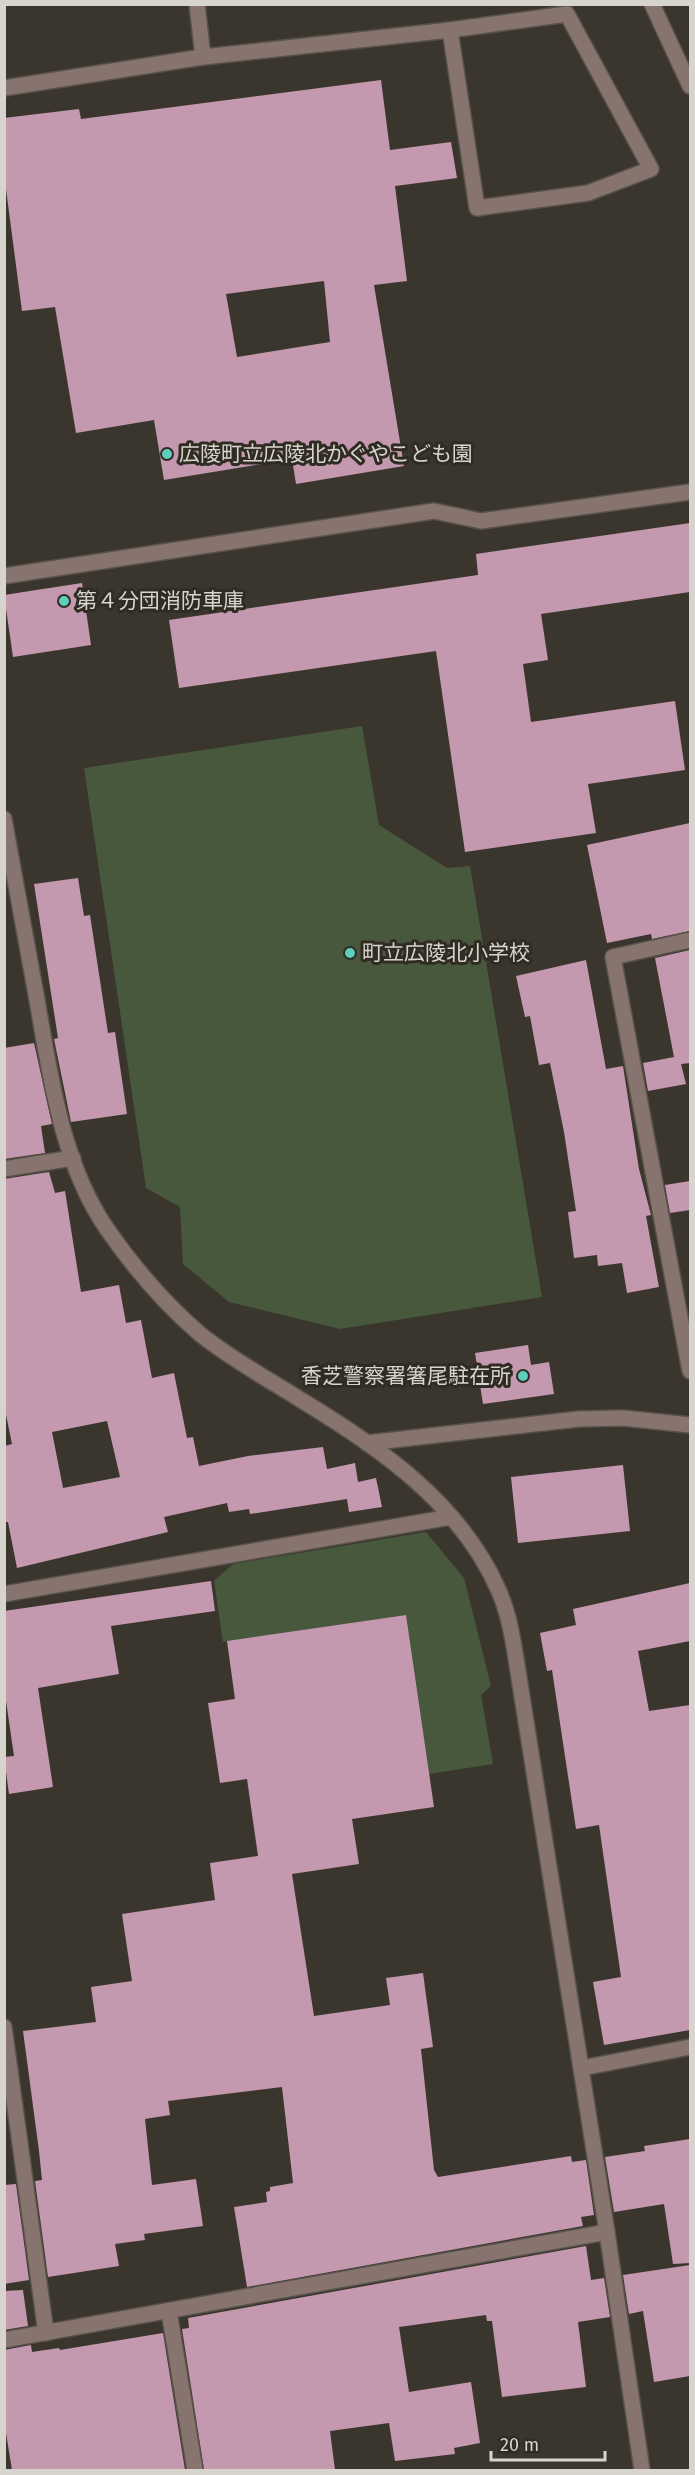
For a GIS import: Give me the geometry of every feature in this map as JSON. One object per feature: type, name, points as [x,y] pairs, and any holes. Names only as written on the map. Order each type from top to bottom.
[{"type":"street","points":[[197,4],[203,57]]},
{"type":"street","points":[[652,4],[690,86]]},
{"type":"street","points":[[4,88],[203,57],[450,30],[567,14],[651,168],[588,193],[477,208],[450,30]]},
{"type":"street","points":[[4,576],[434,511],[481,521],[690,492]]},
{"type":"street","points":[[4,819],[46,1052],[72,1158],[104,1225],[162,1299],[202,1335],[345,1426],[404,1470],[451,1517],[482,1558],[499,1591],[511,1630],[582,2068],[642,2470]]},
{"type":"street","points":[[690,940],[613,957],[690,1371]]},
{"type":"street","points":[[4,1169],[72,1158]]},
{"type":"street","points":[[367,1443],[579,1419],[663,1420],[690,1425]]},
{"type":"street","points":[[4,1594],[451,1517]]},
{"type":"street","points":[[4,2027],[46,2333]]},
{"type":"street","points":[[582,2068],[690,2047]]},
{"type":"street","points":[[4,2340],[607,2232]]},
{"type":"street","points":[[169,2311],[195,2470]]},
{"type":"green space","points":[[362,726],[379,825],[447,868],[470,866],[542,1297],[340,1329],[229,1302],[183,1264],[180,1207],[146,1188],[84,768]]},
{"type":"green space","points":[[426,1532],[464,1578],[491,1686],[481,1695],[493,1764],[429,1774],[405,1615],[223,1642],[214,1581],[233,1564]]},
{"type":"building","points":[[381,80],[390,150],[451,142],[457,178],[395,186],[407,281],[374,285],[404,466],[296,484],[292,459],[164,480],[154,420],[76,433],[55,307],[22,311],[4,174],[4,118],[79,109],[81,119]],"holes":[[[324,281],[330,342],[237,357],[226,294]]]},
{"type":"building","points":[[690,523],[690,592],[541,614],[548,660],[523,664],[531,722],[675,701],[685,770],[588,784],[596,833],[465,852],[436,651],[179,688],[169,620],[478,575],[476,554]]},
{"type":"building","points":[[82,583],[91,645],[13,657],[4,595]]},
{"type":"building","points":[[690,823],[690,931],[652,939],[651,934],[607,943],[587,845]]},
{"type":"building","points":[[78,878],[84,916],[90,915],[108,1033],[115,1032],[127,1114],[71,1122],[54,1039],[58,1038],[34,884]]},
{"type":"building","points":[[690,950],[690,1063],[681,1064],[686,1084],[648,1091],[643,1063],[674,1057],[655,958]]},
{"type":"building","points":[[586,960],[606,1069],[623,1066],[639,1169],[651,1215],[646,1216],[659,1287],[627,1293],[622,1263],[598,1266],[597,1255],[574,1258],[568,1212],[576,1211],[564,1132],[550,1063],[539,1065],[530,1016],[525,1017],[516,976]]},
{"type":"building","points":[[34,1043],[52,1124],[41,1126],[45,1153],[4,1159],[4,1048]]},
{"type":"building","points":[[49,1172],[55,1193],[65,1191],[81,1292],[119,1285],[126,1323],[141,1320],[152,1378],[174,1373],[187,1438],[193,1437],[199,1466],[248,1456],[323,1447],[327,1469],[355,1463],[358,1482],[376,1478],[382,1507],[349,1512],[347,1499],[250,1514],[249,1509],[229,1512],[227,1503],[164,1517],[168,1532],[17,1568],[8,1522],[4,1522],[4,1446],[12,1444],[4,1405],[4,1179]],"holes":[[[107,1421],[120,1477],[63,1488],[52,1432]]]},
{"type":"building","points":[[690,1181],[690,1210],[670,1213],[665,1185]]},
{"type":"building","points":[[528,1345],[531,1365],[549,1362],[554,1394],[483,1404],[475,1353]]},
{"type":"building","points":[[623,1465],[630,1531],[518,1543],[511,1477]]},
{"type":"building","points":[[211,1581],[215,1611],[111,1626],[119,1674],[38,1688],[53,1787],[9,1794],[4,1757],[14,1756],[4,1687],[4,1611]]},
{"type":"building","points":[[690,1583],[690,1641],[638,1651],[649,1711],[690,1705],[690,2030],[604,2045],[593,1982],[621,1977],[599,1825],[576,1829],[552,1670],[547,1671],[540,1633],[576,1625],[573,1609]]},
{"type":"building","points":[[406,1615],[434,1807],[352,1819],[359,1864],[292,1874],[314,2016],[390,2005],[386,1978],[423,1973],[433,2047],[421,2049],[434,2170],[438,2177],[571,2156],[572,2162],[586,2160],[594,2215],[581,2217],[583,2226],[247,2287],[234,2207],[267,2202],[266,2192],[270,2191],[270,2187],[293,2183],[282,2087],[168,2101],[170,2115],[145,2119],[152,2185],[196,2179],[203,2226],[144,2234],[145,2240],[115,2244],[119,2266],[48,2277],[35,2181],[42,2180],[23,2031],[96,2022],[91,1987],[132,1981],[122,1914],[215,1900],[210,1863],[258,1856],[247,1779],[220,1783],[208,1703],[235,1699],[227,1641]]},
{"type":"building","points":[[690,2139],[690,2263],[673,2264],[664,2204],[614,2212],[605,2157],[645,2151],[644,2146]]},
{"type":"building","points":[[16,2184],[29,2280],[4,2284],[4,2185]]},
{"type":"building","points":[[586,2246],[591,2280],[604,2278],[610,2317],[578,2322],[586,2387],[502,2397],[492,2321],[487,2321],[486,2315],[399,2327],[409,2392],[471,2382],[480,2443],[454,2448],[455,2454],[395,2461],[389,2423],[330,2431],[335,2470],[204,2470],[182,2329],[189,2328],[188,2318]]},
{"type":"building","points":[[690,2265],[690,2376],[654,2382],[643,2311],[629,2314],[623,2275]]},
{"type":"building","points":[[23,2290],[28,2326],[4,2330],[4,2291]]},
{"type":"building","points":[[163,2333],[185,2470],[12,2470],[4,2421],[4,2350],[31,2345],[32,2352],[59,2348],[60,2350]]},
{"type":"place","name":"広陵町立広陵北かぐやこども園","points":[[167,454]]},
{"type":"place","name":"第４分団消防車庫","points":[[64,601]]},
{"type":"place","name":"町立広陵北小学校","points":[[350,953]]},
{"type":"place","name":"香芝警察署箸尾駐在所","points":[[523,1376]]}]
